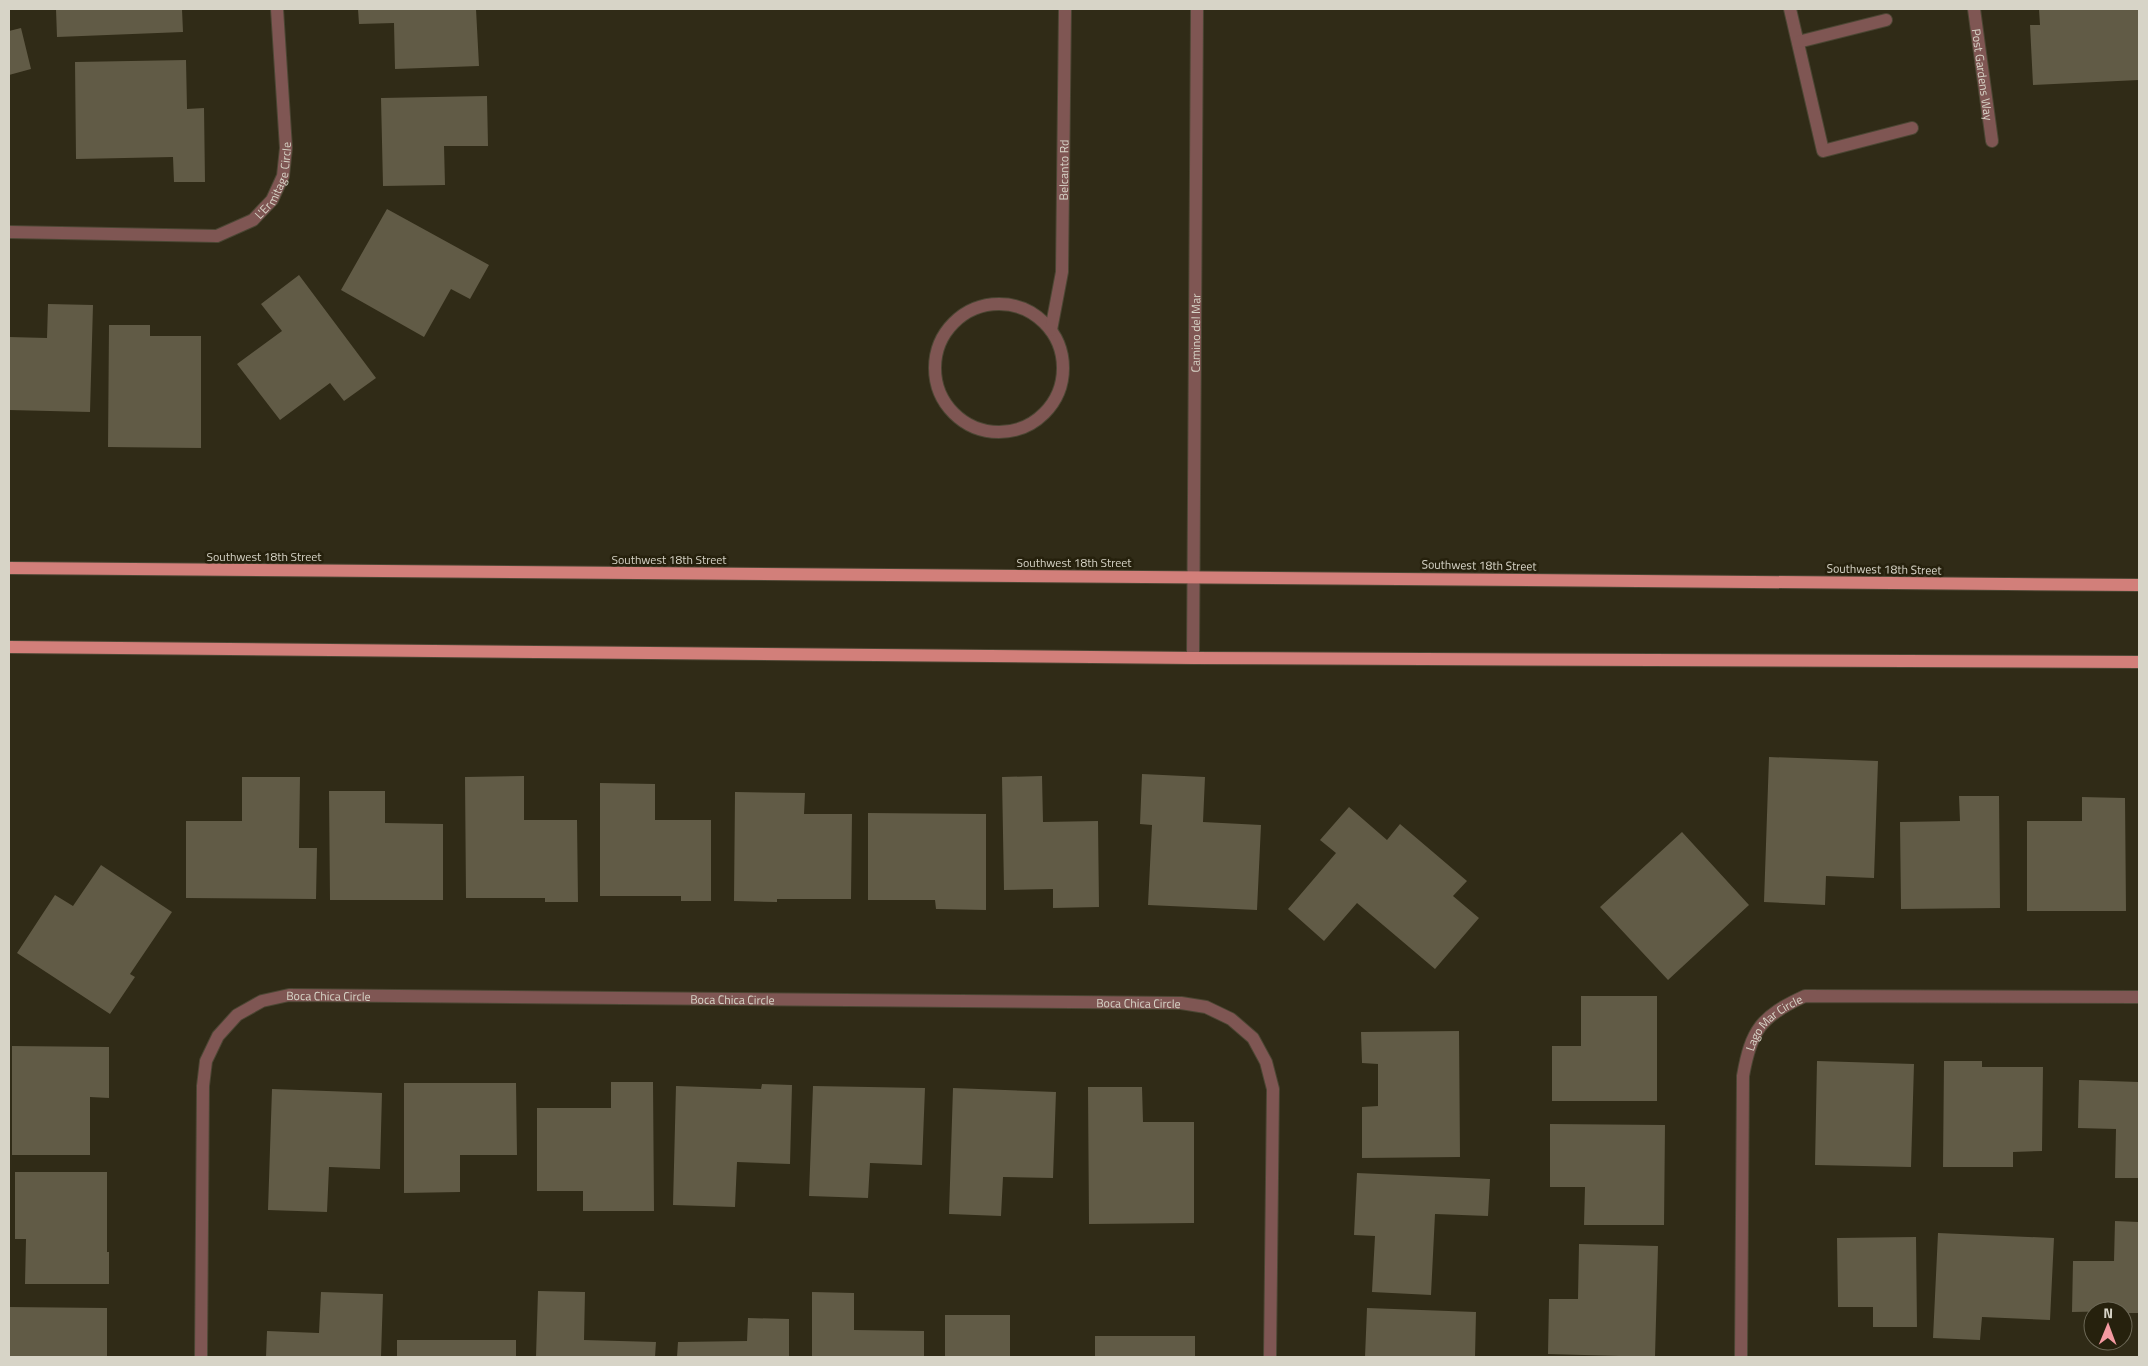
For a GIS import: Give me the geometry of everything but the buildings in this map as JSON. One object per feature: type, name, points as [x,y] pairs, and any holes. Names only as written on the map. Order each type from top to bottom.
[{"type":"main road","name":"Southwest 18th Street","points":[[9,568],[2139,584]]},
{"type":"main road","points":[[9,647],[1193,658],[2139,662]]},
{"type":"street","name":"L'Ermitage Circle","points":[[9,232],[217,236],[254,220],[272,200],[283,176],[286,148],[276,9]]},
{"type":"street","name":"Belcanto Rd","points":[[1051,330],[1062,272],[1065,9]]},
{"type":"street","name":"Camino del Mar","points":[[1193,658],[1197,9]]},
{"type":"street","points":[[1790,9],[1823,151],[1912,128]]},
{"type":"street","name":"Post Gardens Way","points":[[1974,9],[1992,141]]},
{"type":"street","points":[[1798,42],[1886,20]]},
{"type":"street","points":[[994,304],[1014,306],[1035,315],[1051,330],[1061,350],[1063,372],[1059,393],[1046,412],[1028,425],[1007,432],[986,431],[967,424],[951,411],[940,394],[935,368],[936,354],[944,335],[956,319],[974,309],[994,304]]},
{"type":"street","name":"Boca Chica Circle","points":[[200,1357],[202,1086],[206,1062],[218,1036],[237,1015],[262,1001],[289,995],[1181,1003],[1206,1007],[1231,1019],[1252,1038],[1266,1062],[1272,1089],[1270,1357]]},
{"type":"street","name":"Lago Mar Circle","points":[[1740,1357],[1743,1076],[1748,1049],[1760,1025],[1780,1007],[1804,996],[2139,997]]}]
